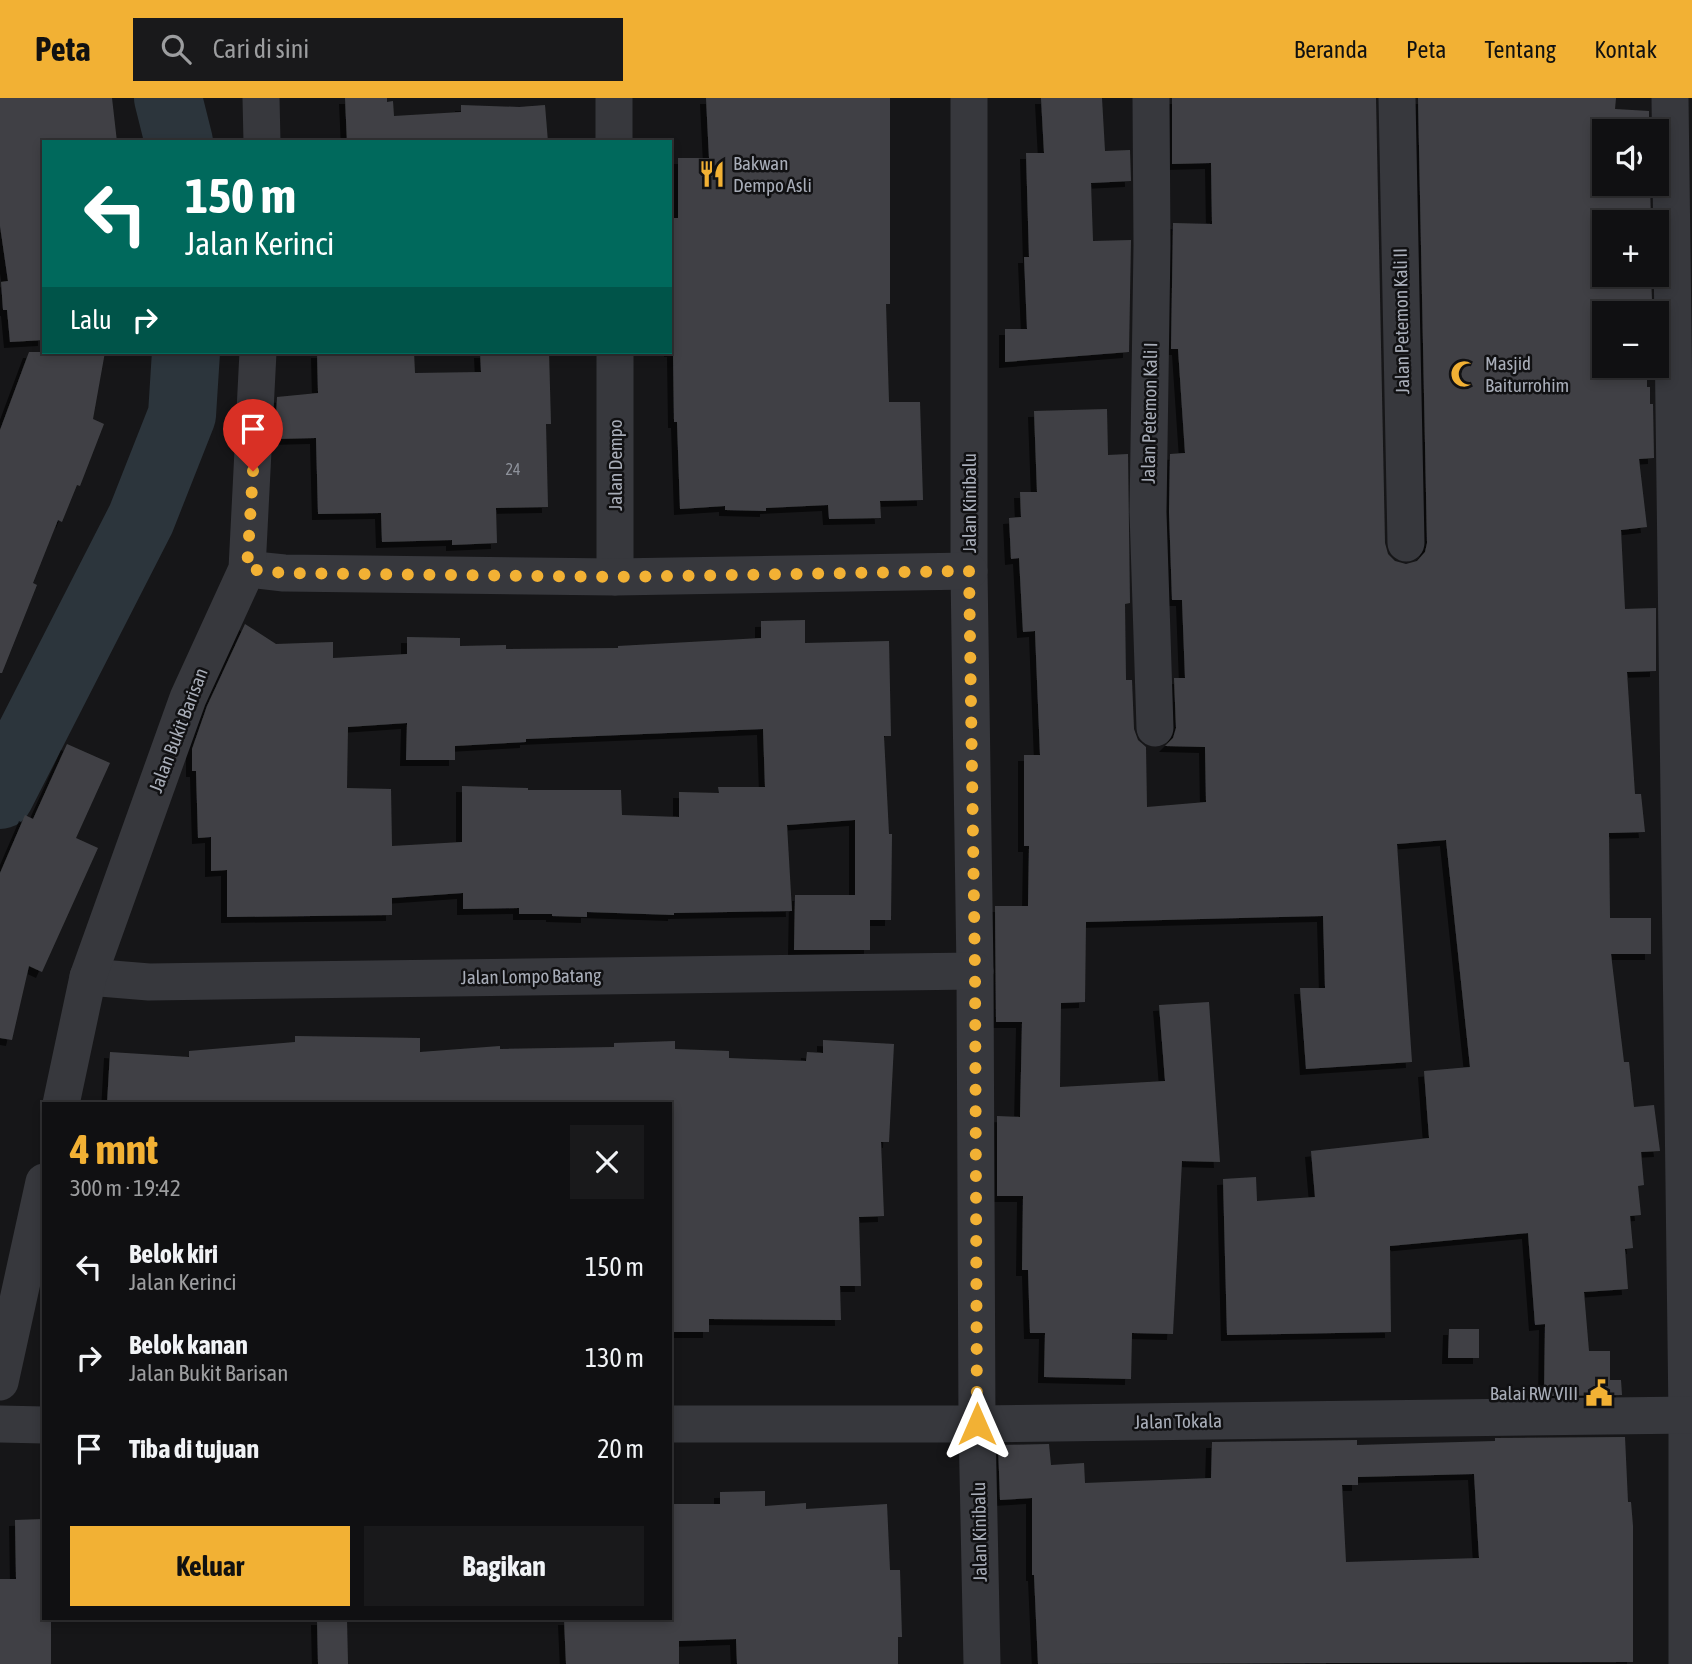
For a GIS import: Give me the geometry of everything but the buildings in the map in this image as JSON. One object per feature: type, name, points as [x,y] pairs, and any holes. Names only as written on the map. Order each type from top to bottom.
[{"type":"street","points":[[261,98],[262,140]]},
{"type":"street","points":[[614,98],[614,140]]},
{"type":"street","name":"Jalan Kinibalu","points":[[969,98],[969,571],[975,971],[977,1424],[982,1664]]},
{"type":"street","name":"Jalan Petemon Kali I","points":[[1151,98],[1148,513],[1155,728]]},
{"type":"street","name":"Jalan Petemon Kali II","points":[[1397,98],[1406,544]]},
{"type":"street","points":[[1670,98],[1689,1416],[1687,1664]]},
{"type":"street","name":"Jalan Bukit Barisan","points":[[61,1102],[89,977],[188,698],[247,569],[258,354]]},
{"type":"street","name":"Jalan Dempo","points":[[615,354],[615,577]]},
{"type":"street","points":[[247,569],[284,573],[615,577],[969,571]]},
{"type":"street","name":"Jalan Lompo Batang","points":[[89,977],[149,982],[975,971]]},
{"type":"street","points":[[0,1382],[42,1191]]},
{"type":"street","name":"Jalan Tokala","points":[[672,1424],[977,1424],[1689,1416]]},
{"type":"street","points":[[0,1424],[42,1425]]},
{"type":"waterway","points":[[168,98],[178,140]]},
{"type":"waterway","points":[[0,795],[141,519],[182,415],[186,354]]},
{"type":"place","name":"Bakwan Dempo Asli","points":[[712,174]]},
{"type":"place","name":"Masjid Baiturrohim","points":[[1464,374]]},
{"type":"place","name":"Balai RW VIII","points":[[1599,1393]]},
{"type":"route","points":[[253,471],[247,569],[284,573],[615,577],[969,571],[975,971],[977,1424]]}]
